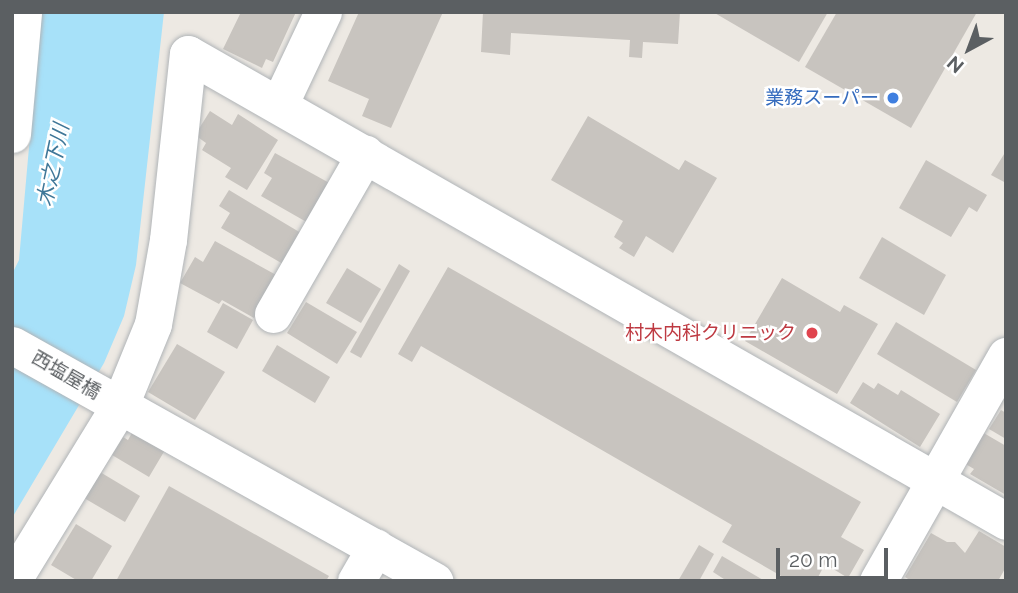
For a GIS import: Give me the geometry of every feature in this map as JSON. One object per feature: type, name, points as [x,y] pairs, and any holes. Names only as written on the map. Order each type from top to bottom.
[{"type":"street","points":[[12,134],[23,12]]},
{"type":"street","points":[[279,105],[323,12]]},
{"type":"street","points":[[12,581],[120,405],[153,324],[169,240],[188,54],[1006,521]]},
{"type":"street","points":[[273,314],[365,154]]},
{"type":"street","name":"西塩屋橋","points":[[12,345],[435,581]]},
{"type":"street","points":[[878,581],[1006,356]]},
{"type":"street","points":[[356,581],[376,547]]},
{"type":"water","name":"木之下川","points":[[41,12],[164,12],[136,265],[124,316],[104,363],[12,518],[12,274],[19,260]]},
{"type":"building","points":[[241,12],[296,12],[273,62],[266,59],[262,68],[223,49]]},
{"type":"building","points":[[359,12],[443,12],[391,128],[362,116],[369,99],[328,81]]},
{"type":"building","points":[[483,12],[680,12],[678,44],[643,42],[642,58],[629,57],[630,40],[511,33],[510,55],[481,52]]},
{"type":"building","points":[[713,12],[828,12],[799,62]]},
{"type":"building","name":"業務スーパー","points":[[837,12],[977,12],[911,128],[805,67]]},
{"type":"building","points":[[210,111],[232,125],[238,114],[278,140],[247,190],[225,177],[231,168],[202,150],[206,143],[195,135]]},
{"type":"building","points":[[588,116],[679,170],[685,160],[717,178],[673,253],[646,236],[634,257],[619,248],[623,243],[614,237],[623,221],[551,180]]},
{"type":"building","points":[[1006,151],[1006,183],[991,175]]},
{"type":"building","points":[[275,153],[333,185],[310,224],[261,196],[272,178],[264,173]]},
{"type":"building","points":[[926,160],[987,195],[977,212],[969,207],[951,237],[899,208]]},
{"type":"building","points":[[229,190],[301,233],[283,264],[221,228],[230,213],[219,206]]},
{"type":"building","points":[[882,237],[946,275],[924,315],[859,278]]},
{"type":"building","points":[[215,241],[278,276],[254,318],[222,300],[219,304],[180,283],[195,257],[203,262]]},
{"type":"building","points":[[399,264],[410,271],[361,358],[350,352]]},
{"type":"building","points":[[448,267],[861,502],[841,537],[864,550],[848,578],[825,564],[816,581],[790,581],[722,542],[732,525],[421,346],[412,362],[398,354]]},
{"type":"building","points":[[347,268],[381,289],[361,323],[326,303]]},
{"type":"building","name":"村木内科クリニック","points":[[782,278],[840,312],[844,305],[878,324],[837,394],[745,341]]},
{"type":"building","points":[[306,302],[357,332],[337,364],[287,333]]},
{"type":"building","points":[[223,303],[253,320],[237,349],[207,332]]},
{"type":"building","points":[[896,322],[976,370],[957,402],[877,354]]},
{"type":"building","points":[[177,344],[225,372],[195,420],[148,392]]},
{"type":"building","points":[[277,345],[330,377],[315,403],[262,371]]},
{"type":"building","points":[[863,382],[874,389],[878,383],[898,395],[901,390],[940,414],[920,447],[850,403]]},
{"type":"building","points":[[1001,410],[1006,413],[1006,439],[989,429]]},
{"type":"building","points":[[133,431],[165,450],[149,477],[112,455],[123,437],[128,440]]},
{"type":"building","points":[[982,432],[1006,446],[1006,495],[970,474],[974,469],[964,463]]},
{"type":"building","points":[[100,472],[140,496],[125,522],[84,498]]},
{"type":"building","points":[[169,486],[329,576],[326,581],[116,581]]},
{"type":"building","points":[[76,524],[112,546],[91,581],[78,581],[51,565]]},
{"type":"building","points":[[979,531],[1006,547],[1006,567],[998,581],[911,581],[905,577],[931,533],[947,542],[955,542],[965,553]]},
{"type":"building","points":[[699,545],[714,554],[699,581],[678,581]]},
{"type":"building","points":[[722,556],[765,581],[727,581],[713,572]]},
{"type":"place","name":"業務スーパー","points":[[893,98]]},
{"type":"place","name":"村木内科クリニック","points":[[812,333]]}]
